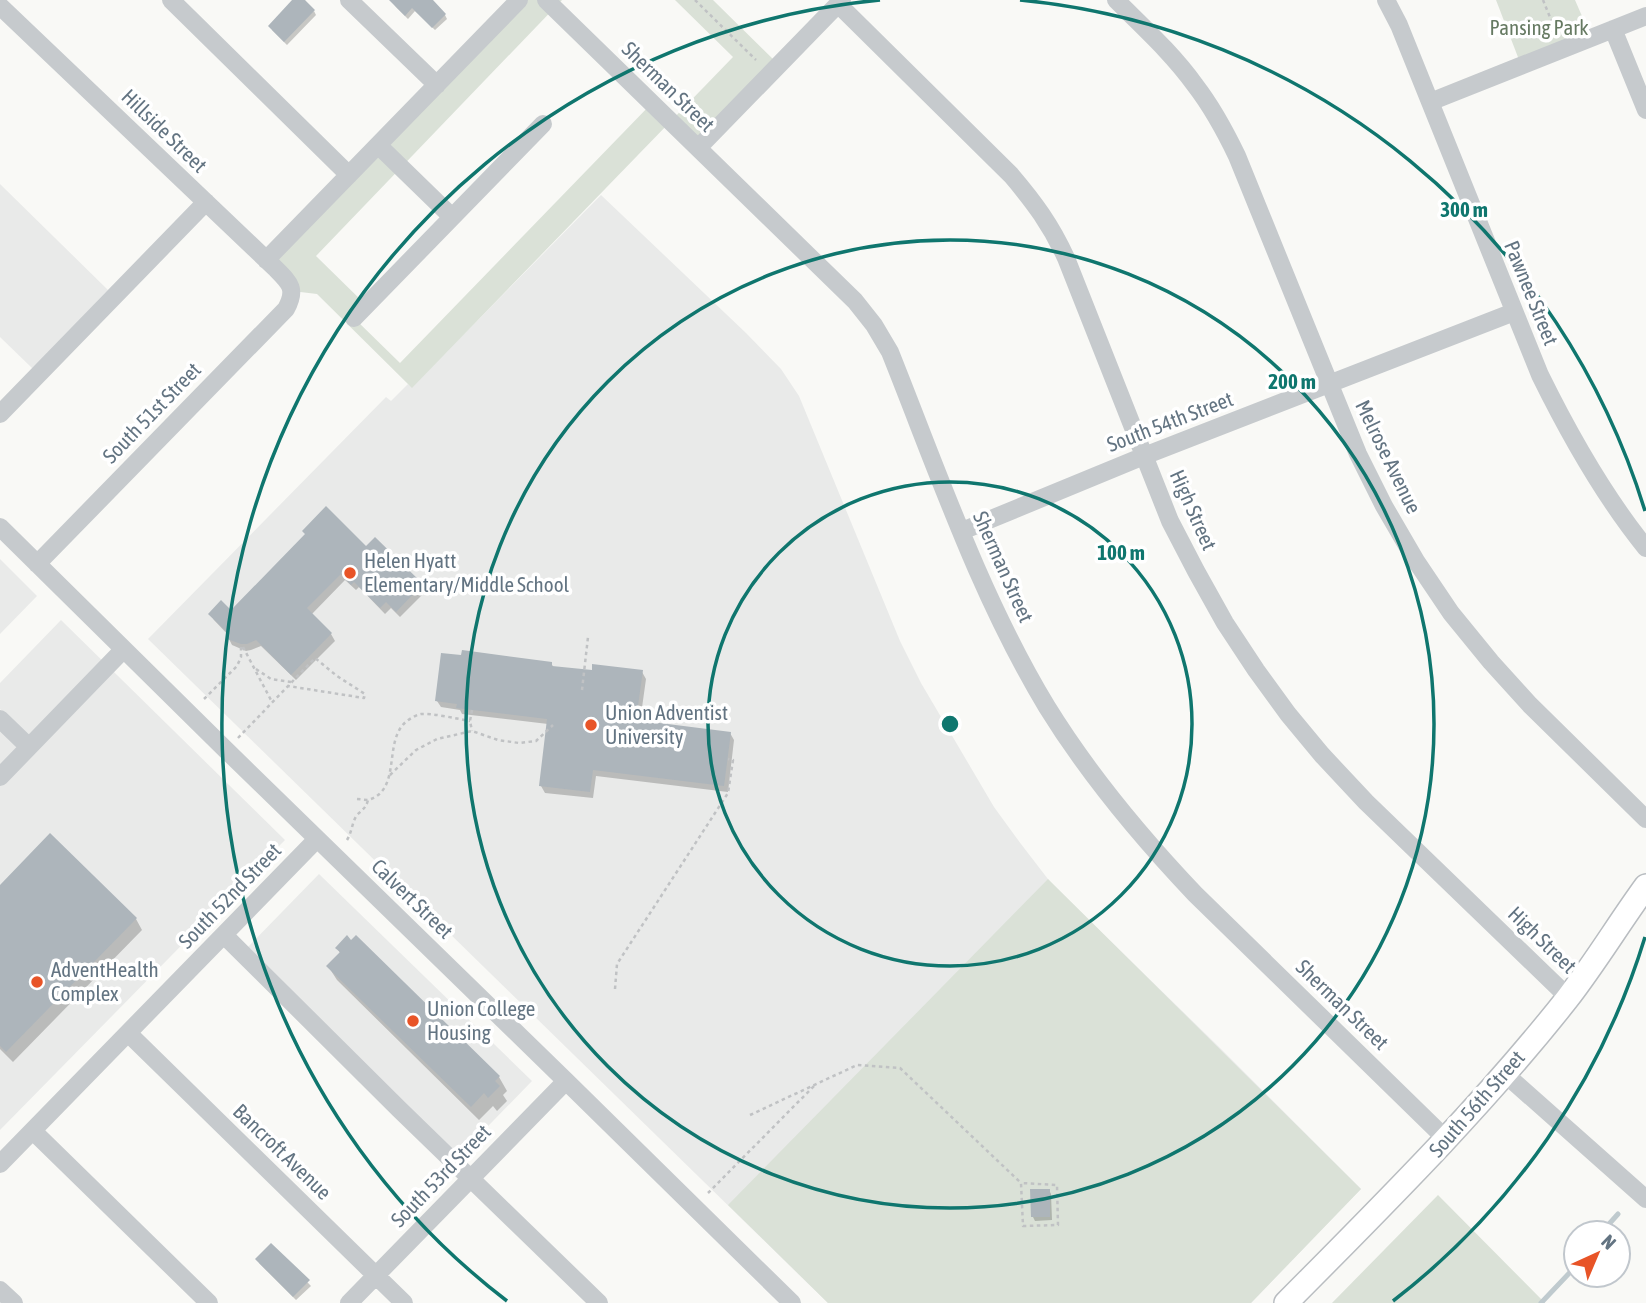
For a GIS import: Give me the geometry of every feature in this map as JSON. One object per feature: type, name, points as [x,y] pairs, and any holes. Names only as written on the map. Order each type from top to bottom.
[{"type":"main road","name":"South 56th Street","points":[[1286,1303],[1447,1140],[1505,1074],[1568,998],[1646,886]]},
{"type":"street","points":[[171,0],[349,175]]},
{"type":"street","points":[[349,0],[437,85]]},
{"type":"street","name":"Sherman Street","points":[[546,0],[855,301],[874,325],[890,352],[990,599],[1029,675],[1081,758],[1121,811],[1195,894],[1447,1140]]},
{"type":"street","name":"Melrose Avenue","points":[[1116,0],[1169,53],[1217,116],[1237,156],[1358,454],[1416,561],[1451,613],[1491,662],[1530,705],[1646,819]]},
{"type":"street","name":"Pawnee Street","points":[[1386,0],[1399,25],[1540,375],[1567,430],[1602,488],[1646,548]]},
{"type":"street","points":[[266,260],[517,1]]},
{"type":"street","points":[[698,148],[840,2]]},
{"type":"street","name":"High Street","points":[[840,2],[1011,174],[1036,204],[1054,232],[1170,521],[1225,622],[1288,714],[1366,802],[1568,998]]},
{"type":"street","name":"Hillside Street","points":[[0,6],[266,260],[284,278],[292,291]]},
{"type":"street","points":[[1430,102],[1646,16]]},
{"type":"street","points":[[1613,29],[1646,110]]},
{"type":"street","points":[[354,318],[543,124]]},
{"type":"street","points":[[378,145],[452,217]]},
{"type":"street","points":[[0,414],[206,202]]},
{"type":"street","name":"South 51st Street","points":[[37,564],[286,309],[292,291]]},
{"type":"street","name":"South 54th Street","points":[[962,531],[1144,456],[1514,312]]},
{"type":"street","name":"Calvert Street","points":[[0,527],[792,1303]]},
{"type":"street","points":[[0,777],[123,650]]},
{"type":"street","points":[[0,719],[29,747]]},
{"type":"street","name":"South 52nd Street","points":[[0,1164],[317,839]]},
{"type":"street","points":[[223,935],[599,1303]]},
{"type":"street","name":"Bancroft Avenue","points":[[128,1033],[404,1303]]},
{"type":"street","points":[[1505,1074],[1646,1199]]},
{"type":"street","name":"South 53rd Street","points":[[349,1303],[566,1081]]},
{"type":"street","points":[[33,1131],[209,1303]]},
{"type":"street","points":[[0,1290],[14,1303]]},
{"type":"path","points":[[695,0],[756,60]]},
{"type":"path","points":[[701,0],[705,10]]},
{"type":"path","points":[[1543,0],[1556,32]]},
{"type":"path","points":[[582,690],[588,637]]},
{"type":"path","points":[[204,699],[237,666],[242,644],[272,702]]},
{"type":"path","points":[[226,750],[272,702],[290,684],[315,658],[365,694],[364,698],[290,684],[271,679],[253,667]]},
{"type":"path","points":[[472,710],[472,731]]},
{"type":"path","points":[[357,799],[368,800],[382,793],[388,777],[396,734],[410,718],[420,714],[470,721]]},
{"type":"path","points":[[388,777],[416,750],[437,739],[472,731],[498,740],[519,743],[536,741],[553,725]]},
{"type":"path","points":[[615,989],[617,964],[728,793],[733,760],[728,759]]},
{"type":"path","points":[[348,839],[354,821],[368,804],[368,800]]},
{"type":"path","points":[[750,1115],[857,1065],[900,1068],[1021,1183],[1057,1185],[1058,1225],[1023,1226],[1021,1183]]},
{"type":"path","points":[[708,1192],[817,1084]]},
{"type":"shaded area","points":[[0,184],[108,290],[33,369],[0,337]]},
{"type":"shaded area","name":"Union Adventist University","points":[[601,195],[746,333],[781,369],[799,396],[900,641],[921,683],[994,807],[1021,844],[1051,883],[1361,1189],[1251,1303],[828,1303],[148,639],[386,397],[391,401],[408,384],[412,387]]},
{"type":"shaded area","points":[[0,559],[37,596],[0,634]]},
{"type":"shaded area","points":[[61,620],[285,840],[0,1130],[0,725],[13,722],[0,709],[0,683]]},
{"type":"shaded area","points":[[319,874],[532,1081],[459,1156],[247,948]]},
{"type":"green space","points":[[519,0],[562,0],[316,256],[366,305],[354,318],[400,363],[652,103],[671,121],[733,57],[675,0],[713,0],[779,65],[698,148],[670,122],[412,388],[317,294],[292,291],[266,260]]},
{"type":"green space","name":"Pansing Park","points":[[1496,0],[1575,0],[1591,37],[1521,65]]},
{"type":"green space","points":[[1048,879],[1361,1189],[1251,1303],[828,1303],[728,1205]]},
{"type":"green space","points":[[1438,1195],[1545,1303],[1332,1303]]},
{"type":"building","points":[[292,0],[305,0],[315,10],[284,42],[268,26]]},
{"type":"building","points":[[389,0],[433,0],[446,14],[432,28],[412,8],[405,16]]},
{"type":"building","name":"Helen Hyatt Elementary/Middle School","points":[[326,506],[366,546],[375,537],[423,584],[396,612],[386,602],[380,608],[354,582],[351,585],[341,574],[307,608],[332,633],[291,675],[256,640],[241,644],[227,639],[230,635],[208,614],[221,600],[231,610],[305,534],[302,531]]},
{"type":"building","points":[[462,650],[552,662],[552,666],[592,670],[592,664],[643,670],[636,720],[731,732],[724,786],[593,770],[590,792],[539,786],[547,719],[456,708],[457,704],[435,701],[441,653],[461,655]]},
{"type":"building","name":"AdventHealth Complex","points":[[50,833],[137,918],[6,1052],[0,1046],[0,885]]},
{"type":"building","name":"Union College Housing","points":[[347,935],[351,940],[356,935],[500,1076],[495,1081],[500,1086],[488,1098],[484,1093],[471,1107],[326,966],[340,952],[335,948]]},
{"type":"building","points":[[1030,1189],[1050,1189],[1050,1217],[1031,1217]]},
{"type":"building","points":[[271,1243],[310,1280],[293,1297],[255,1259]]},
{"type":"waterway","points":[[1614,1219],[1618,1214]]},
{"type":"waterway","points":[[1541,1303],[1562,1281]]},
{"type":"place","name":"Helen Hyatt Elementary/Middle School","points":[[350,573]]},
{"type":"place","name":"Union Adventist University","points":[[591,725]]},
{"type":"place","name":"AdventHealth Complex","points":[[37,982]]},
{"type":"place","name":"Union College Housing","points":[[413,1021]]}]
